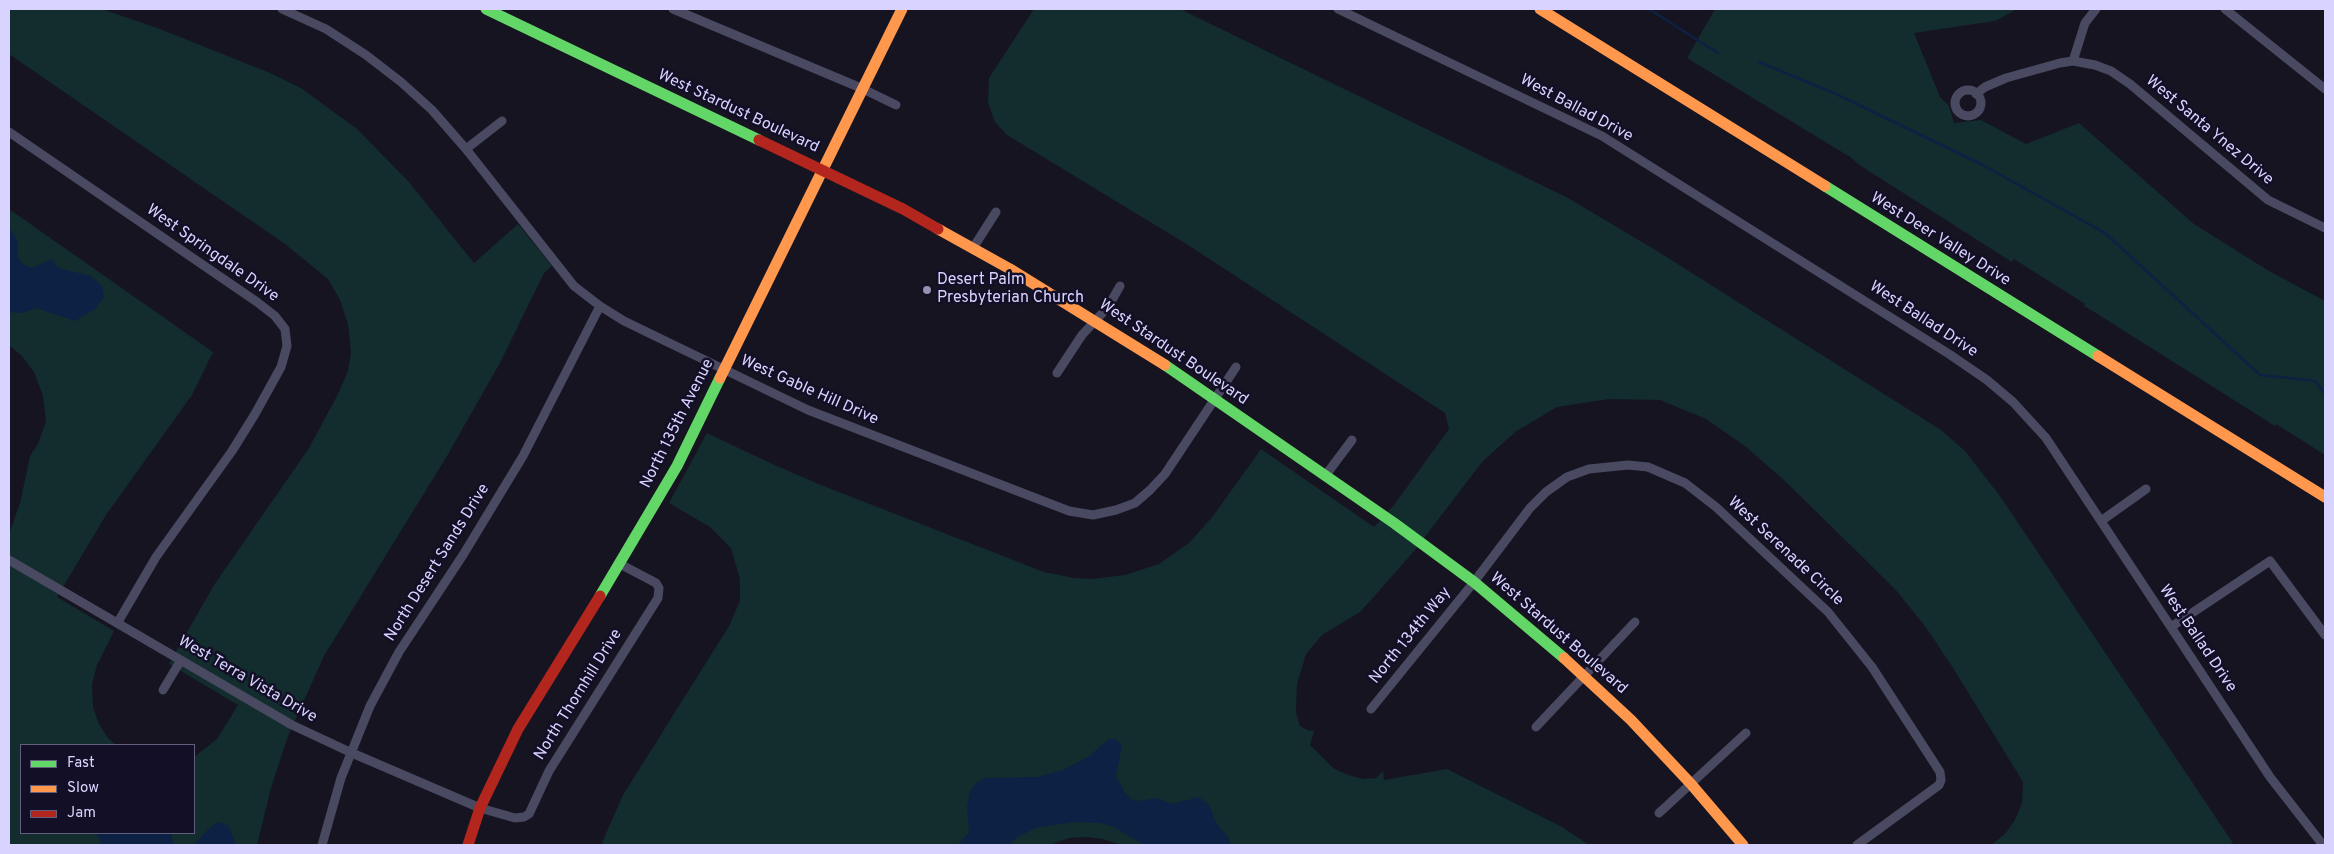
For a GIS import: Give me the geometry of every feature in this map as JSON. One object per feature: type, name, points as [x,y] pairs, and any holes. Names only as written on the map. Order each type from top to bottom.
[{"type":"street","name":"West Gable Hill Drive","points":[[282,9],[326,29],[366,55],[401,82],[432,110],[466,149],[574,286],[600,306],[624,320],[808,410],[1069,511],[1093,515],[1116,510],[1135,503],[1150,490],[1165,474],[1214,398]]},
{"type":"street","name":"West Stardust Boulevard","points":[[486,9],[903,209],[1096,320],[1214,398],[1394,523],[1474,582],[1584,675],[1691,784],[1744,845]]},
{"type":"street","points":[[673,9],[861,88],[896,105]]},
{"type":"street","name":"North 135th Avenue","points":[[468,845],[480,808],[518,729],[620,564],[677,466],[861,88],[902,9]]},
{"type":"street","name":"West Ballad Drive","points":[[1338,9],[1602,136],[1950,354],[1987,380],[2013,402],[2046,438],[2270,777],[2323,845]]},
{"type":"street","name":"West Deer Valley Drive","points":[[1540,9],[2325,497]]},
{"type":"street","points":[[1976,94],[1984,87],[2006,78],[2073,61],[2085,22],[2096,9]]},
{"type":"street","points":[[2225,9],[2325,89]]},
{"type":"street","name":"West Santa Ynez Drive","points":[[2073,61],[2111,71],[2130,84],[2268,200],[2325,228]]},
{"type":"street","points":[[466,149],[502,121]]},
{"type":"street","name":"West Springdale Drive","points":[[9,132],[257,302],[275,316],[285,329],[288,346],[281,367],[255,414],[232,451],[156,557],[118,622]]},
{"type":"street","points":[[973,248],[996,212]]},
{"type":"street","points":[[1057,373],[1082,335],[1108,307],[1120,286]]},
{"type":"street","name":"North Desert Sands Drive","points":[[322,845],[329,817],[370,706],[399,652],[463,554],[523,456],[600,306]]},
{"type":"street","points":[[1214,398],[1236,367]]},
{"type":"street","points":[[1325,476],[1352,440]]},
{"type":"street","name":"West Serenade Circle","points":[[1474,582],[1530,508],[1546,492],[1567,477],[1606,466],[1628,464],[1648,467],[1685,483],[1716,507],[1828,612],[1872,667],[1940,772],[1941,780],[1939,784],[1857,845]]},
{"type":"street","points":[[2101,521],[2146,489]]},
{"type":"street","name":"West Terra Vista Drive","points":[[9,560],[118,622],[258,706],[352,753],[480,808]]},
{"type":"street","points":[[2171,627],[2270,561],[2325,635]]},
{"type":"street","name":"North Thornhill Drive","points":[[480,808],[515,818],[524,817],[529,814],[549,771],[658,598],[659,588],[656,583],[620,564]]},
{"type":"street","name":"North 134th Way","points":[[1371,709],[1474,582]]},
{"type":"street","points":[[2316,621],[2325,615]]},
{"type":"street","points":[[1536,727],[1634,622]]},
{"type":"street","points":[[163,690],[181,660]]},
{"type":"street","points":[[1659,814],[1746,733]]},
{"type":"green space","points":[[9,9],[102,9],[160,29],[270,73],[301,88],[357,129],[409,182],[474,263],[518,224],[552,266],[544,273],[500,363],[447,456],[324,656],[288,736],[271,788],[257,845],[9,845],[9,534],[20,503],[30,456],[38,444],[46,421],[43,396],[34,372],[22,356],[9,345],[9,209],[213,352],[192,395],[106,515],[57,597],[114,631],[97,665],[92,685],[93,707],[99,724],[108,738],[115,744],[20,744],[20,834],[195,834],[195,756],[217,739],[238,705],[169,664],[214,585],[309,448],[338,394],[348,371],[351,352],[348,324],[340,300],[328,279],[285,244],[9,54]]},
{"type":"green space","points":[[1034,9],[1180,9],[1568,198],[1657,251],[1941,430],[1965,451],[2000,496],[2233,843],[2231,845],[1991,845],[2005,834],[2015,820],[2022,803],[2023,782],[1953,668],[1925,626],[1895,589],[1786,482],[1745,446],[1706,419],[1660,400],[1609,399],[1557,407],[1515,432],[1482,462],[1415,550],[1360,612],[1322,635],[1306,654],[1297,684],[1296,712],[1300,726],[1314,731],[1310,745],[1333,768],[1363,779],[1376,778],[1383,771],[1384,780],[1447,769],[1562,827],[1589,845],[1121,845],[1103,839],[1086,837],[1069,838],[1049,845],[601,845],[623,795],[729,626],[740,601],[740,579],[731,548],[710,527],[669,503],[707,433],[821,485],[1044,572],[1074,578],[1092,579],[1125,575],[1159,564],[1190,542],[1213,516],[1261,449],[1374,527],[1394,505],[1449,429],[1445,413],[1188,245],[1007,135],[995,122],[988,103],[989,78]]},
{"type":"green space","points":[[1715,9],[2017,9],[1995,21],[1914,33],[1940,97],[1949,106],[1954,123],[1981,120],[2026,144],[2079,123],[2194,224],[2269,271],[2325,301],[2325,455],[2276,424],[2275,426],[2084,306],[2085,304],[2014,259],[2012,262],[1861,166],[1850,157],[1687,58]]},
{"type":"water","points":[[9,227],[18,241],[18,258],[24,265],[32,268],[52,259],[58,268],[91,276],[102,286],[104,297],[95,309],[75,321],[36,308],[22,313],[9,312]]},
{"type":"water","points":[[1109,739],[1115,739],[1122,745],[1116,776],[1125,793],[1133,800],[1139,801],[1156,798],[1172,804],[1199,797],[1210,806],[1215,821],[1229,839],[1230,845],[1144,845],[1112,826],[1100,823],[1073,822],[1036,828],[1019,836],[1009,845],[958,845],[969,832],[967,807],[970,791],[976,783],[985,778],[1037,777],[1063,770],[1088,757]]},
{"type":"water","points":[[218,822],[229,826],[236,845],[194,845],[207,830]]},
{"type":"water","points":[[97,834],[171,834],[173,842],[172,845],[102,845]]},
{"type":"waterway","points":[[1649,9],[1718,53]]},
{"type":"waterway","points":[[1759,62],[1834,93],[1981,164],[2105,233],[2260,375],[2315,381],[2325,394]]},
{"type":"traffic: fast","points":[[486,9],[759,140]]},
{"type":"traffic: fast","points":[[1825,186],[2098,356]]},
{"type":"traffic: fast","points":[[1165,365],[1394,523],[1474,582],[1564,658]]},
{"type":"traffic: fast","points":[[600,596],[677,466],[720,378]]},
{"type":"traffic: slow","points":[[720,378],[902,9]]},
{"type":"traffic: slow","points":[[1540,9],[1825,186]]},
{"type":"traffic: slow","points":[[938,229],[1010,269],[1165,365]]},
{"type":"traffic: slow","points":[[2098,356],[2325,497]]},
{"type":"traffic: slow","points":[[1564,658],[1631,720],[1691,784],[1743,845]]},
{"type":"traffic: jam","points":[[759,140],[903,209],[938,229]]},
{"type":"traffic: jam","points":[[468,845],[480,808],[518,729],[600,596]]},
{"type":"place","name":"Desert Palm Presbyterian Church","points":[[927,290]]}]
